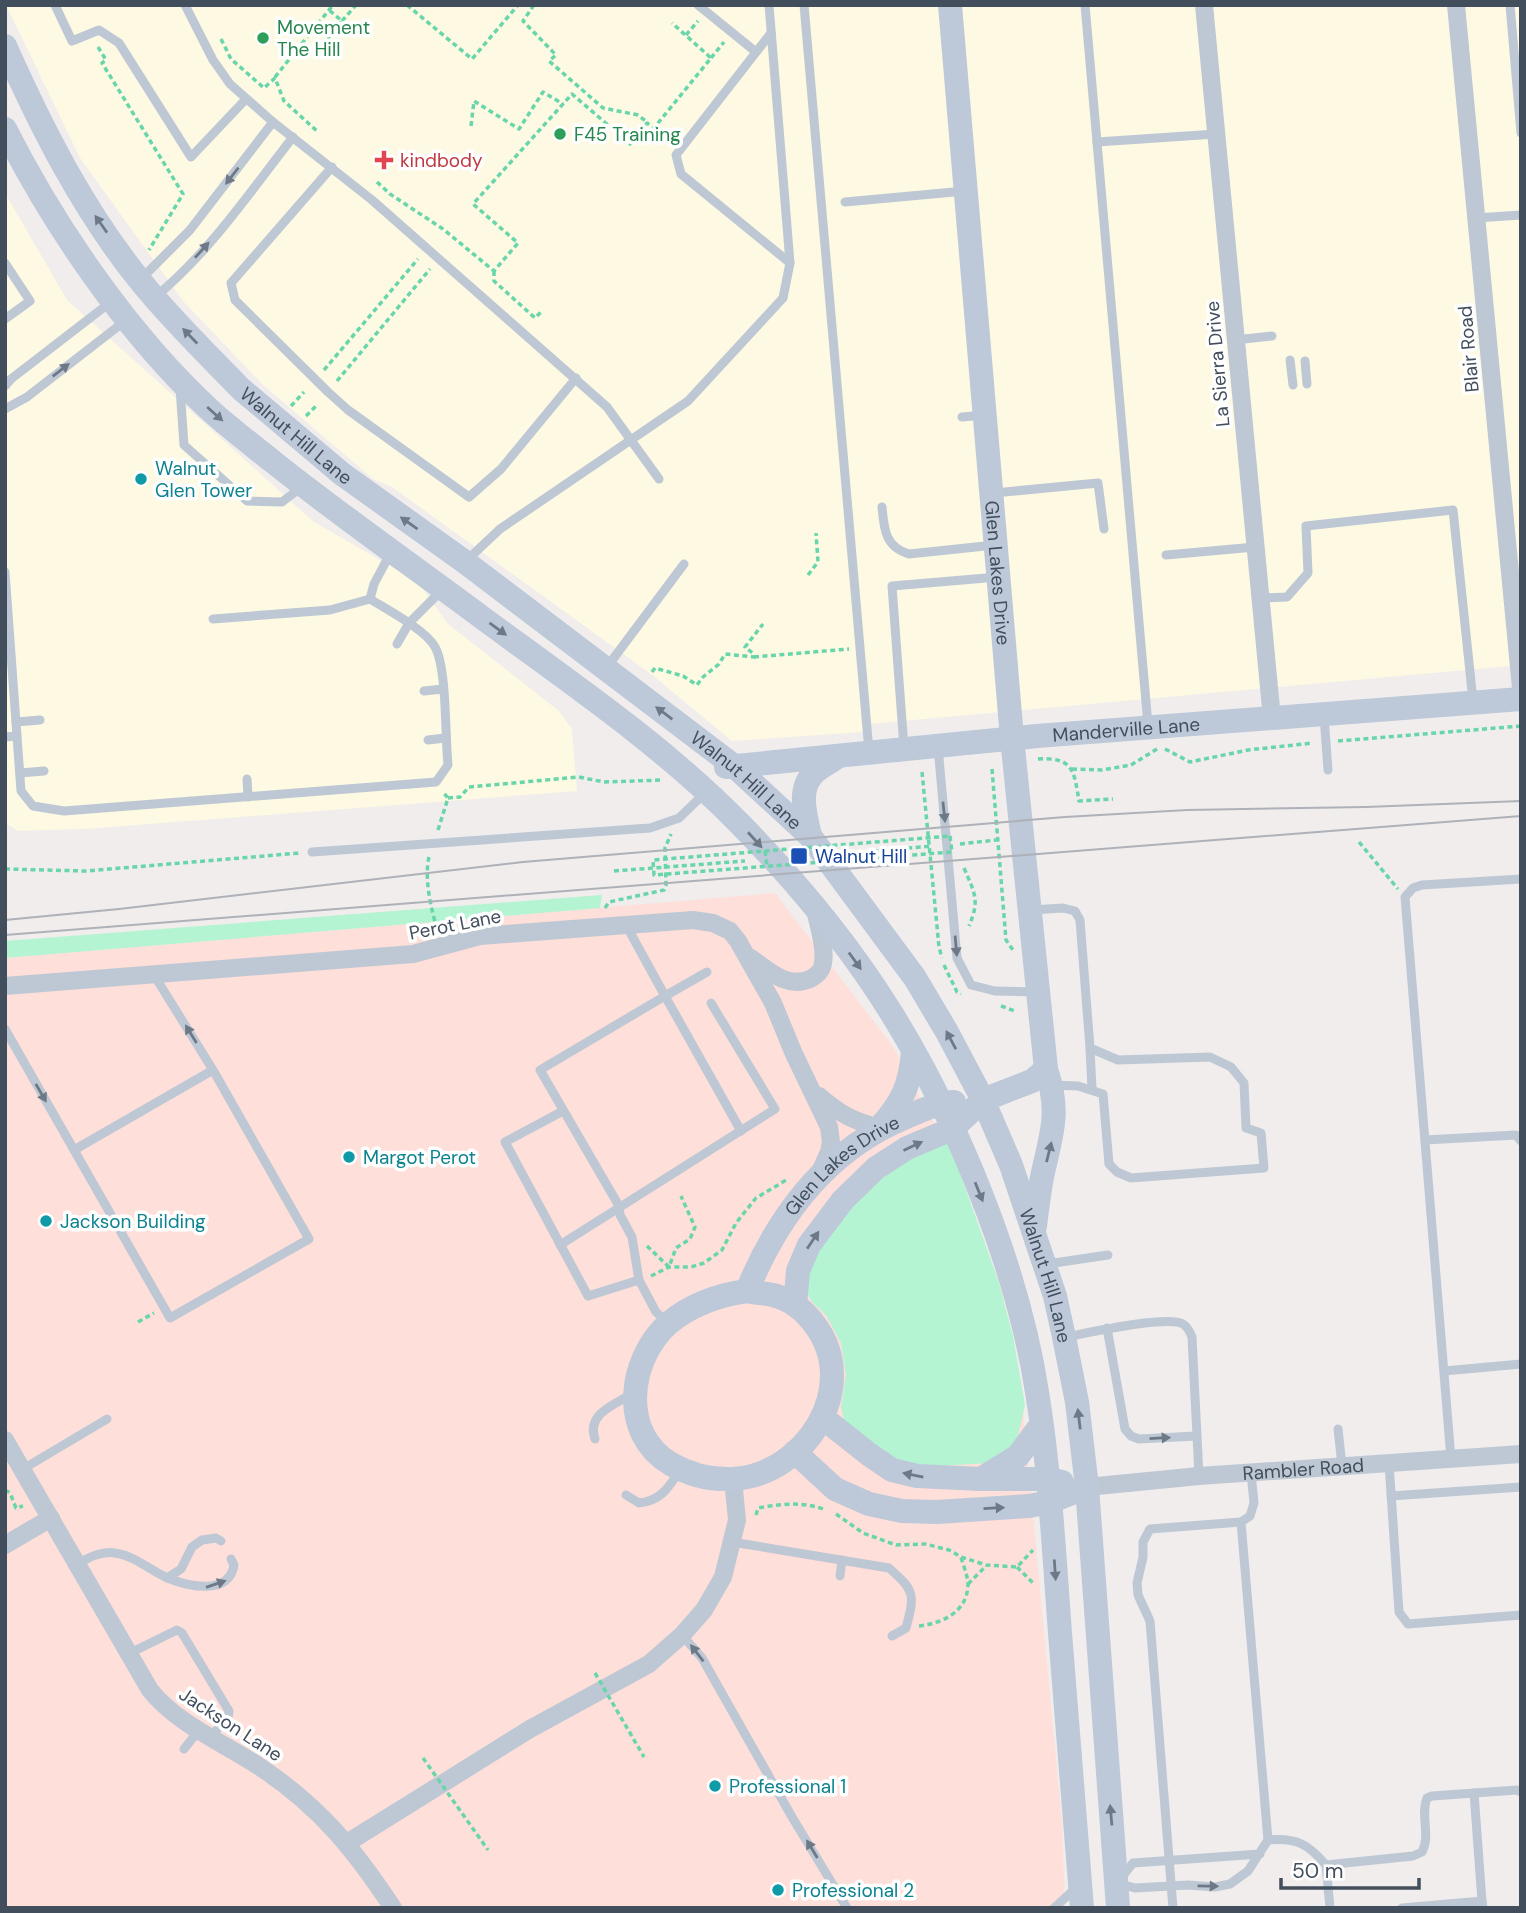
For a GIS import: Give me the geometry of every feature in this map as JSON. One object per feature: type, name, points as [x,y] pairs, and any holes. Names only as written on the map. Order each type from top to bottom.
[{"type":"main road","name":"Glen Lakes Drive","points":[[747,1291],[779,1225],[818,1176],[852,1147],[880,1128],[939,1102],[983,1100],[1049,1077],[1013,738],[992,493],[974,416],[967,191],[950,5]]},
{"type":"main road","name":"Walnut Hill Lane","points":[[5,46],[54,149],[91,210],[147,289],[241,389],[342,474],[465,562],[734,766],[810,836],[915,978],[983,1100],[1011,1165],[1045,1265],[1064,1337],[1077,1402],[1087,1487],[1118,1908]]},
{"type":"main road","name":"Walnut Hill Lane","points":[[5,129],[20,159],[69,237],[120,309],[179,380],[214,414],[304,486],[646,738],[742,826],[816,909],[885,1004],[939,1102],[981,1196],[1006,1264],[1037,1389],[1049,1490],[1081,1896]]},
{"type":"main road","points":[[120,309],[147,289]]},
{"type":"main road","points":[[443,588],[465,562]]},
{"type":"main road","name":"Manderville Lane","points":[[734,766],[1013,738],[1521,699]]},
{"type":"main road","points":[[646,738],[697,756],[713,766],[734,766]]},
{"type":"main road","points":[[810,836],[803,803],[804,791],[812,775],[840,755]]},
{"type":"main road","points":[[880,1128],[898,1107],[906,1090],[913,1052]]},
{"type":"main road","points":[[1034,1230],[1055,1121],[1049,1077]]},
{"type":"main road","name":"Glen Lakes Drive","points":[[795,1305],[802,1259],[814,1238],[843,1200],[892,1156],[952,1129],[983,1100]]},
{"type":"main road","points":[[747,1291],[774,1295],[795,1305],[811,1319],[825,1338],[834,1376],[823,1418],[795,1452],[757,1474],[733,1479],[698,1477],[665,1461],[650,1448],[635,1411],[634,1393],[644,1357],[652,1342],[668,1324],[705,1301],[728,1293],[747,1291]]},
{"type":"main road","name":"Rambler Road","points":[[823,1418],[892,1470],[917,1476],[981,1479],[1049,1490],[1087,1487]]},
{"type":"main road","points":[[981,1479],[1018,1455],[1041,1424]]},
{"type":"main road","name":"Rambler Road","points":[[795,1452],[835,1489],[869,1504],[902,1511],[937,1512],[1016,1507],[1049,1490]]},
{"type":"main road","points":[[1081,1896],[1117,1883]]},
{"type":"street","name":"La Sierra Drive","points":[[1204,5],[1272,719]]},
{"type":"street","name":"Blair Road","points":[[1456,5],[1518,622],[1521,688]]},
{"type":"street","points":[[746,955],[787,982],[799,983],[813,978],[824,962],[816,909]]},
{"type":"street","name":"Perot Lane","points":[[5,986],[413,954],[480,936],[693,920],[713,923],[730,931],[773,1003],[813,1092]]},
{"type":"street","points":[[813,1092],[837,1113],[880,1128]]},
{"type":"street","points":[[813,1092],[829,1127],[831,1142],[818,1176]]},
{"type":"street","points":[[5,1440],[51,1518],[5,1545]]},
{"type":"street","name":"Rambler Road","points":[[1087,1487],[1199,1476],[1521,1454]]},
{"type":"street","points":[[347,1843],[530,1729],[649,1664],[682,1635],[704,1610],[723,1577],[737,1520],[733,1479]]},
{"type":"street","name":"Jackson Lane","points":[[51,1518],[150,1690],[159,1701],[284,1783],[312,1806],[347,1843],[393,1908]]},
{"type":"lane","points":[[55,5],[72,41],[99,30],[120,43],[191,157],[246,99]]},
{"type":"lane","points":[[185,5],[212,60],[230,83],[273,122],[332,166],[576,378],[607,407],[659,479]]},
{"type":"lane","points":[[698,5],[756,52]]},
{"type":"lane","points":[[465,562],[500,529],[688,401],[783,298],[790,263],[769,5]]},
{"type":"lane","points":[[804,5],[869,752]]},
{"type":"lane","points":[[1085,5],[1149,727]]},
{"type":"lane","points":[[1510,5],[1521,133]]},
{"type":"lane","points":[[771,33],[676,155],[681,174],[790,263]]},
{"type":"lane","points":[[147,289],[273,122]]},
{"type":"lane","points":[[1097,142],[1216,134]]},
{"type":"lane","points":[[147,289],[172,284],[293,138]]},
{"type":"lane","points":[[332,166],[231,283],[235,300],[348,410],[469,497],[501,469],[576,378]]},
{"type":"lane","points":[[845,202],[967,191]]},
{"type":"lane","points":[[1476,218],[1521,215]]},
{"type":"lane","points":[[5,263],[30,302],[5,319]]},
{"type":"lane","points":[[5,386],[10,379],[120,309]]},
{"type":"lane","points":[[5,409],[27,397],[120,309]]},
{"type":"lane","points":[[1235,340],[1272,336]]},
{"type":"lane","points":[[1290,360],[1293,385]]},
{"type":"lane","points":[[1305,361],[1307,384]]},
{"type":"lane","points":[[179,380],[184,445],[247,501],[282,502],[304,486]]},
{"type":"lane","points":[[992,493],[1098,483],[1104,529]]},
{"type":"lane","points":[[883,507],[885,535],[901,552],[909,554],[996,545]]},
{"type":"lane","points":[[1261,598],[1287,597],[1308,573],[1306,526],[1453,510],[1473,702]]},
{"type":"lane","points":[[1166,555],[1255,547]]},
{"type":"lane","points":[[369,599],[392,550]]},
{"type":"lane","points":[[606,669],[684,564]]},
{"type":"lane","points":[[5,572],[10,684],[21,791],[33,806],[64,811],[436,782],[448,765],[441,666],[435,645],[409,623],[369,599],[330,610],[213,619]]},
{"type":"lane","points":[[905,749],[892,586],[1000,577]]},
{"type":"lane","points":[[397,645],[409,623],[443,588]]},
{"type":"lane","points":[[424,691],[443,689]]},
{"type":"lane","points":[[1324,715],[1328,770]]},
{"type":"lane","points":[[16,722],[40,720]]},
{"type":"lane","points":[[5,737],[17,736]]},
{"type":"lane","points":[[428,740],[445,738]]},
{"type":"lane","points":[[938,746],[957,958],[971,985],[995,991],[1038,992]]},
{"type":"lane","points":[[20,773],[44,771]]},
{"type":"lane","points":[[247,779],[248,797]]},
{"type":"lane","points":[[312,852],[650,828],[679,818],[706,792]]},
{"type":"lane","points":[[1451,1459],[1405,897],[1413,888],[1422,885],[1521,879]]},
{"type":"lane","points":[[1030,910],[1063,908],[1075,911],[1080,920],[1092,1089]]},
{"type":"lane","points":[[626,925],[741,1130]]},
{"type":"lane","points":[[668,1324],[656,1312],[639,1280],[632,1237],[620,1215],[619,1206],[540,1070],[708,972]]},
{"type":"lane","points":[[5,1029],[170,1318],[309,1238],[213,1070],[154,975]]},
{"type":"lane","points":[[560,1245],[775,1109],[710,1003]]},
{"type":"lane","points":[[1049,1077],[1103,1094],[1109,1164],[1117,1172],[1131,1178],[1264,1168],[1261,1133],[1246,1128],[1244,1083],[1231,1067],[1210,1057],[1118,1060],[1090,1048]]},
{"type":"lane","points":[[74,1150],[213,1070]]},
{"type":"lane","points":[[564,1111],[505,1142],[588,1296],[639,1280]]},
{"type":"lane","points":[[1425,1140],[1516,1135],[1521,1140]]},
{"type":"lane","points":[[1045,1265],[1108,1255]]},
{"type":"lane","points":[[1064,1337],[1107,1328],[1175,1321],[1188,1328],[1192,1337],[1197,1397],[1199,1476]]},
{"type":"lane","points":[[1107,1328],[1125,1429],[1131,1436],[1139,1439],[1196,1436]]},
{"type":"lane","points":[[1444,1371],[1521,1364]]},
{"type":"lane","points":[[596,1439],[593,1433],[599,1413],[634,1393]]},
{"type":"lane","points":[[23,1469],[107,1419]]},
{"type":"lane","points":[[1338,1429],[1342,1466]]},
{"type":"lane","points":[[1389,1463],[1399,1612],[1408,1624],[1521,1615]]},
{"type":"lane","points":[[626,1495],[639,1503],[658,1499],[670,1487],[680,1470]]},
{"type":"lane","points":[[1173,1908],[1150,1621],[1137,1584],[1143,1557],[1143,1542],[1150,1529],[1241,1522],[1250,1516],[1254,1503],[1251,1473]]},
{"type":"lane","points":[[1391,1496],[1521,1487]]},
{"type":"lane","points":[[1241,1522],[1268,1840],[1260,1854],[1248,1871],[1230,1884],[1215,1887],[1171,1885],[1135,1888],[1117,1883],[1133,1863],[1260,1854]]},
{"type":"lane","points":[[167,1578],[181,1569],[192,1547],[202,1540],[216,1538],[221,1541]]},
{"type":"lane","points":[[732,1542],[889,1568],[907,1584],[914,1601],[906,1628],[892,1636]]},
{"type":"lane","points":[[78,1564],[100,1554],[116,1553],[132,1558],[167,1578],[205,1588],[222,1583],[233,1573],[234,1564],[231,1559]]},
{"type":"lane","points":[[840,1576],[842,1560]]},
{"type":"lane","points":[[130,1653],[177,1630],[182,1633],[229,1711],[228,1718],[184,1749]]},
{"type":"lane","points":[[682,1635],[702,1658],[847,1908]]},
{"type":"lane","points":[[1326,1865],[1413,1856],[1422,1852],[1426,1845],[1424,1805],[1427,1798],[1432,1796],[1517,1790],[1521,1792]]},
{"type":"lane","points":[[1402,1908],[1483,1904],[1474,1793]]},
{"type":"lane","points":[[1268,1840],[1298,1841],[1314,1851],[1326,1865],[1329,1908]]},
{"type":"lane","points":[[1054,1908],[1081,1896]]},
{"type":"path","points":[[317,52],[356,5]]},
{"type":"path","points":[[407,5],[472,59],[518,5]]},
{"type":"path","points":[[534,5],[523,20],[556,55],[549,61],[603,108],[638,115],[654,128],[724,42]]},
{"type":"path","points":[[221,38],[231,59],[264,88],[275,78],[331,7],[342,22]]},
{"type":"path","points":[[685,35],[707,13]]},
{"type":"path","points":[[672,23],[711,58]]},
{"type":"path","points":[[98,47],[106,60],[102,63],[183,194],[148,252]]},
{"type":"path","points":[[275,78],[284,101],[318,132]]},
{"type":"path","points":[[542,310],[535,318],[494,281],[494,271],[518,243],[473,204],[578,87]]},
{"type":"path","points":[[471,126],[474,101],[519,129],[543,92],[563,104]]},
{"type":"path","points":[[572,94],[630,144],[648,123]]},
{"type":"path","points":[[377,182],[390,194],[443,229],[494,271]]},
{"type":"path","points":[[324,370],[422,254]]},
{"type":"path","points":[[335,383],[434,265]]},
{"type":"path","points":[[291,407],[304,392]]},
{"type":"path","points":[[304,419],[317,405]]},
{"type":"path","points":[[808,575],[818,562],[816,533]]},
{"type":"path","points":[[754,657],[745,647],[763,624]]},
{"type":"path","points":[[652,672],[654,668],[683,676],[697,685],[719,664],[725,654],[754,657],[850,649],[851,661]]},
{"type":"path","points":[[1340,741],[1521,726]]},
{"type":"path","points":[[1246,739],[1248,750]]},
{"type":"path","points":[[1072,769],[1102,770],[1132,765],[1159,748],[1170,750],[1190,762],[1248,750],[1313,743]]},
{"type":"path","points":[[1038,759],[1055,758],[1065,761],[1072,769],[1079,801],[1114,799]]},
{"type":"path","points":[[992,764],[1006,940],[1015,956]]},
{"type":"path","points":[[448,798],[460,797],[469,787],[579,777],[604,782],[675,779]]},
{"type":"path","points":[[605,914],[605,906],[609,902],[664,890],[667,885],[666,844],[679,818]]},
{"type":"path","points":[[960,832],[962,855]]},
{"type":"path","points":[[950,835],[952,852],[654,875],[653,860],[765,851],[950,835]]},
{"type":"path","points":[[1359,842],[1405,897]]},
{"type":"path","points":[[836,855],[884,850]]},
{"type":"path","points":[[765,851],[767,866]]},
{"type":"path","points":[[5,869],[86,871],[312,852]]},
{"type":"path","points":[[614,871],[753,860]]},
{"type":"path","points":[[963,866],[974,891],[975,914],[968,924],[969,938]]},
{"type":"path","points":[[639,1280],[669,1267],[691,1267],[704,1263],[722,1250],[736,1223],[756,1198],[781,1181],[793,1177]]},
{"type":"path","points":[[669,1267],[676,1248],[690,1239],[695,1227],[681,1196]]},
{"type":"path","points":[[642,1236],[648,1247],[669,1267]]},
{"type":"path","points":[[138,1322],[156,1312]]},
{"type":"path","points":[[5,1490],[10,1493],[16,1507],[23,1506]]},
{"type":"path","points":[[961,1557],[968,1584]]},
{"type":"path","points":[[906,1628],[951,1617],[962,1603],[968,1584],[986,1565]]},
{"type":"path","points":[[1017,1567],[1035,1585]]},
{"type":"path","points":[[595,1674],[644,1757]]},
{"type":"path","points":[[423,1758],[488,1850]]},
{"type":"shaded area","points":[[6,5],[802,5],[863,732],[732,741],[651,674],[392,487],[373,479],[262,384],[183,301],[80,158]]},
{"type":"shaded area","points":[[803,5],[1521,5],[1521,665],[869,724]]},
{"type":"shaded area","points":[[5,193],[67,300],[314,522],[418,582],[448,624],[559,711],[572,729],[577,791],[84,829],[18,831],[5,823]]},
{"type":"shaded area","points":[[775,893],[892,1045],[952,1156],[1023,1410],[1062,1823],[1065,1908],[5,1908],[5,958]]},
{"type":"green space","points":[[602,895],[600,908],[5,958],[5,941]]},
{"type":"green space","points":[[948,1139],[999,1283],[1013,1336],[1025,1405],[1017,1440],[988,1463],[925,1467],[897,1459],[877,1449],[844,1420],[841,1407],[846,1375],[841,1343],[826,1315],[812,1302],[806,1291],[813,1258],[852,1206],[875,1184],[912,1156]]},
{"type":"tram line","points":[[5,920],[523,862],[1065,817],[1187,810],[1521,801]]},
{"type":"tram line","points":[[5,935],[1521,816]]},
{"type":"place","name":"Movement The Hill","points":[[263,38]]},
{"type":"place","name":"F45 Training","points":[[560,134]]},
{"type":"place","name":"kindbody","points":[[384,160]]},
{"type":"place","name":"Walnut Glen Tower","points":[[141,479]]},
{"type":"place","name":"Walnut Hill","points":[[799,856]]},
{"type":"place","name":"Margot Perot","points":[[349,1157]]},
{"type":"place","name":"Jackson Building","points":[[46,1221]]},
{"type":"place","name":"Professional 1","points":[[715,1786]]},
{"type":"place","name":"Professional 2","points":[[778,1890]]}]
